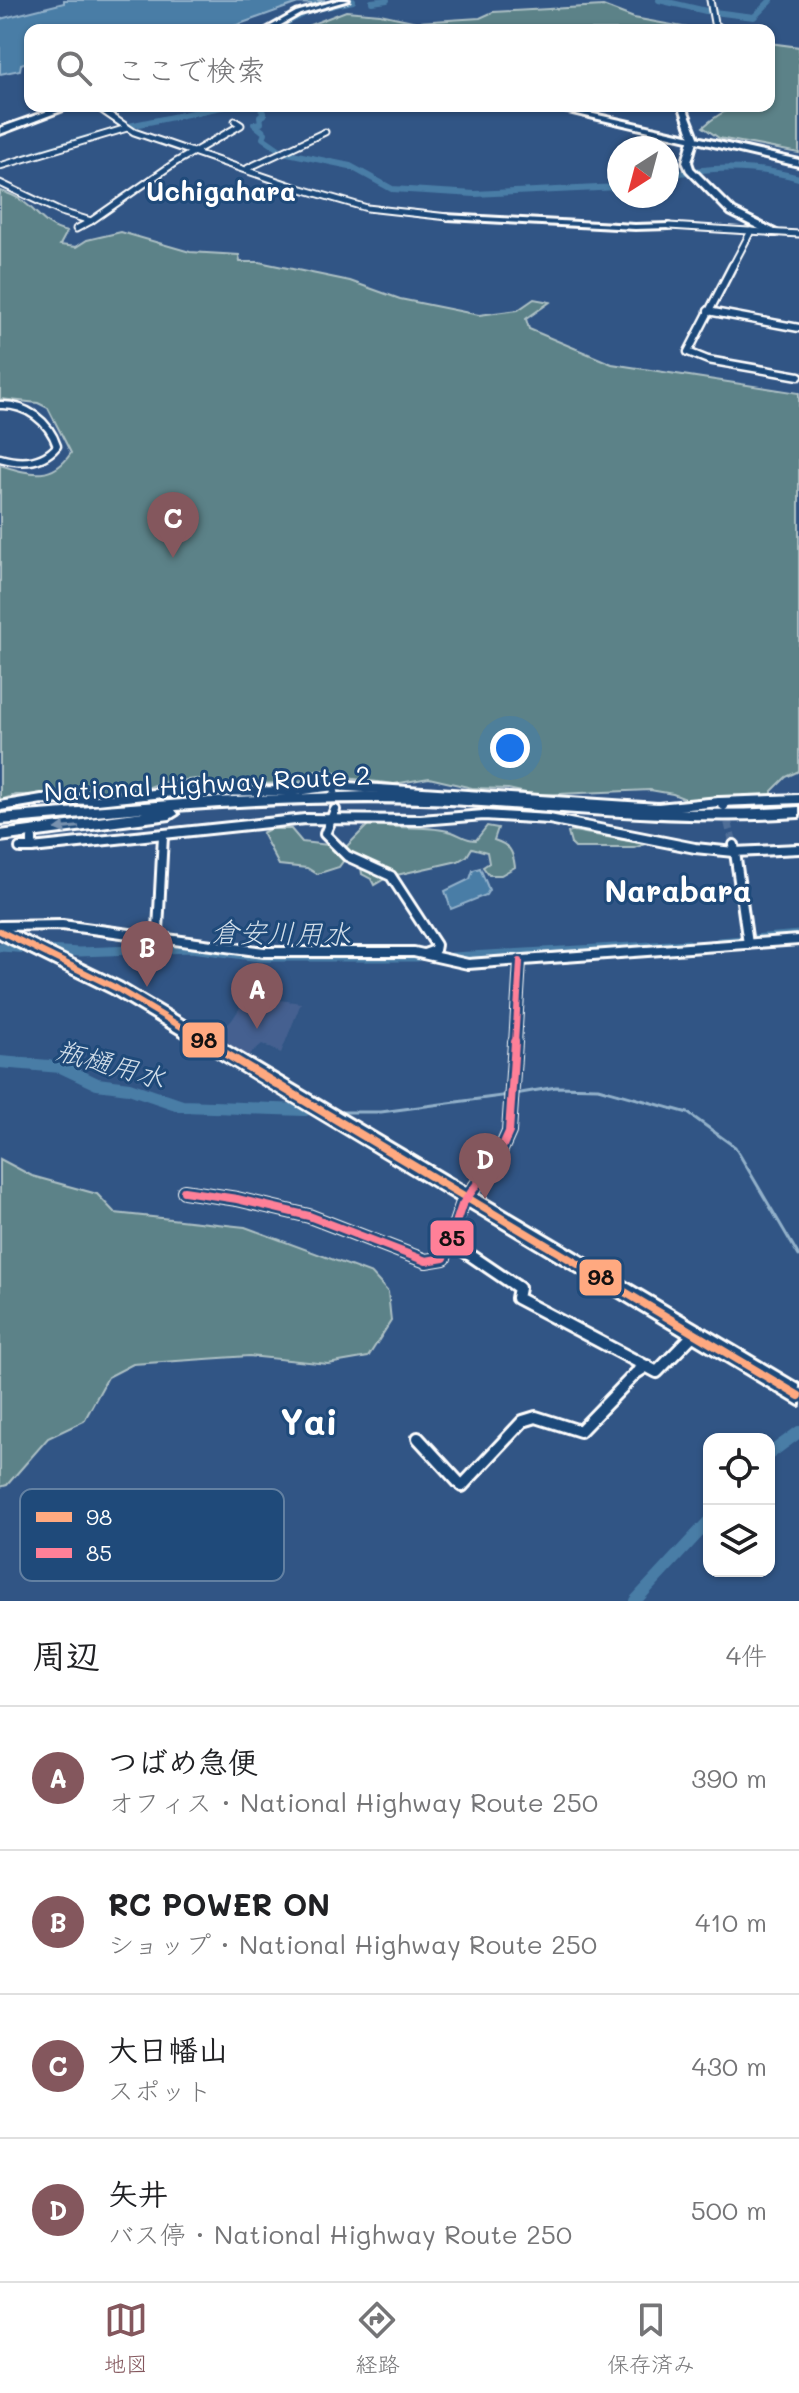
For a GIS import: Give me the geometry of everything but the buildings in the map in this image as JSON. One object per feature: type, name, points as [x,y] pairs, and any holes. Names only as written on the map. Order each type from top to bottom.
[{"type":"highway","name":"National Highway Route 2","points":[[0,819],[283,798],[421,798],[675,816],[799,812]]},
{"type":"highway","points":[[0,836],[283,798]]},
{"type":"highway","points":[[0,812],[134,803],[147,806]]},
{"type":"highway","points":[[0,929],[168,1018],[799,1396]]},
{"type":"main road","points":[[0,131],[53,112]]},
{"type":"main road","points":[[573,112],[799,163]]},
{"type":"street","points":[[278,24],[298,13],[346,0]]},
{"type":"street","points":[[710,0],[715,24]]},
{"type":"street","points":[[104,112],[127,128],[361,207],[394,213],[799,234]]},
{"type":"street","points":[[685,112],[694,140],[687,162],[695,176],[737,216],[774,233]]},
{"type":"street","points":[[76,229],[195,151],[241,125],[235,121]]},
{"type":"street","points":[[0,166],[127,128]]},
{"type":"street","points":[[248,168],[325,132]]},
{"type":"street","points":[[0,183],[61,212],[91,221]]},
{"type":"street","points":[[751,231],[689,354],[799,376]]},
{"type":"street","points":[[708,311],[799,328]]},
{"type":"street","points":[[0,405],[16,404],[32,410],[57,446],[53,452],[38,460],[17,462],[0,458]]},
{"type":"street","points":[[0,806],[161,793],[334,789],[658,808],[799,799]]},
{"type":"street","points":[[334,814],[325,834],[347,856],[391,876],[418,913],[421,926],[437,948],[424,954]]},
{"type":"street","points":[[20,848],[32,844],[163,836],[334,814],[531,817],[662,843],[734,849],[799,849]]},
{"type":"street","points":[[155,937],[158,930],[163,836]]},
{"type":"street","points":[[734,849],[746,940]]},
{"type":"street","points":[[0,929],[62,925],[264,952],[424,954],[458,964],[746,940],[799,940]]},
{"type":"street","points":[[184,1191],[237,1199],[309,1216],[426,1261],[444,1258],[466,1198],[507,1139],[520,961]]},
{"type":"street","points":[[451,1242],[519,1288],[517,1298],[657,1372],[694,1334]]},
{"type":"street","points":[[418,1438],[462,1486],[523,1421],[536,1417],[580,1431],[636,1373],[647,1366]]},
{"type":"shaded area","points":[[64,0],[325,0],[314,4],[298,3],[240,24],[24,24],[24,63],[20,70],[0,74],[0,19],[64,3]]},
{"type":"shaded area","points":[[480,868],[489,890],[486,895],[451,909],[445,891],[470,879],[473,870]]},
{"type":"shaded area","points":[[252,989],[273,999],[301,1003],[281,1053],[262,1044],[247,1057],[214,1038],[232,1020]]},
{"type":"green space","points":[[603,6],[634,18],[666,24],[312,24],[346,11],[417,22],[480,18],[493,12]]},
{"type":"green space","points":[[775,44],[799,47],[799,153],[719,138],[703,127],[719,114],[775,112]]},
{"type":"green space","points":[[0,191],[21,200],[49,224],[67,232],[60,245],[76,247],[87,240],[121,232],[190,252],[239,255],[240,262],[259,262],[350,281],[400,299],[479,315],[518,310],[534,299],[550,302],[526,319],[529,329],[612,364],[799,393],[799,771],[786,777],[772,791],[772,800],[693,802],[650,790],[535,795],[508,789],[472,788],[429,778],[394,784],[346,778],[330,770],[316,771],[299,782],[223,786],[198,779],[98,794],[16,795],[0,800],[0,465],[31,473],[48,472],[64,462],[71,453],[48,408],[38,403],[0,399]]},
{"type":"green space","points":[[370,823],[432,828],[476,840],[487,826],[498,828],[494,840],[510,849],[515,867],[501,875],[489,875],[483,867],[489,863],[487,852],[472,848],[467,856],[458,861],[388,877],[374,885],[362,874],[361,867],[344,860],[339,867],[317,874],[307,868],[279,865],[262,833],[270,829],[291,829],[302,842],[346,847]]},
{"type":"green space","points":[[574,831],[645,844],[634,848],[575,848],[568,833]]},
{"type":"green space","points":[[0,1159],[32,1176],[97,1194],[115,1213],[245,1227],[372,1274],[388,1292],[391,1321],[368,1357],[328,1364],[249,1356],[133,1364],[108,1377],[84,1421],[48,1438],[7,1485],[0,1487]]},
{"type":"waterway","points":[[372,2],[387,0]]},
{"type":"waterway","points":[[659,0],[706,11],[754,17],[771,0]]},
{"type":"waterway","points":[[284,24],[308,11],[353,1]]},
{"type":"waterway","points":[[129,126],[197,112]]},
{"type":"waterway","points":[[263,112],[261,123],[254,124],[265,133],[263,138],[283,152],[350,166],[392,189],[475,194],[607,188]]},
{"type":"waterway","points":[[26,156],[96,135]]},
{"type":"waterway","points":[[679,174],[733,168],[799,178]]},
{"type":"waterway","name":"倉安川用水","points":[[719,942],[799,935]]},
{"type":"waterway","name":"倉安川用水","points":[[452,957],[688,944]]},
{"type":"waterway","name":"倉安川用水","points":[[0,947],[79,952],[192,948],[260,957],[417,957]]},
{"type":"waterway","name":"瓶樋用水","points":[[0,1062],[61,1067],[97,1084],[129,1088],[182,1106],[305,1110]]},
{"type":"waterway","points":[[515,1094],[556,1087],[598,1088],[688,1113],[735,1147],[799,1256]]},
{"type":"waterway","points":[[339,1112],[381,1112],[509,1095]]},
{"type":"waterway","points":[[590,1261],[720,1338]]},
{"type":"waterway","points":[[784,1376],[799,1383]]},
{"type":"waterway","points":[[775,1450],[799,1432]]},
{"type":"waterway","points":[[635,1601],[703,1527]]},
{"type":"tunnel","points":[[31,807],[32,834]]},
{"type":"tunnel","points":[[725,811],[734,845]]},
{"type":"transit line","name":"98","points":[[0,931],[116,988],[799,1396]]},
{"type":"transit line","name":"85","points":[[184,1191],[237,1199],[309,1216],[426,1261],[444,1258],[462,1205],[500,1152],[509,1132],[520,961]]},
{"type":"place","name":"大日幡山","points":[[173,558]]},
{"type":"place","name":"RC POWER ON","points":[[147,987]]},
{"type":"place","name":"つばめ急便","points":[[257,1029]]},
{"type":"place","name":"矢井","points":[[485,1199]]},
{"type":"district","name":"Uchigahara","points":[[221,191]]},
{"type":"district","name":"Narabara","points":[[678,890]]},
{"type":"district","name":"Yai","points":[[309,1420]]}]
